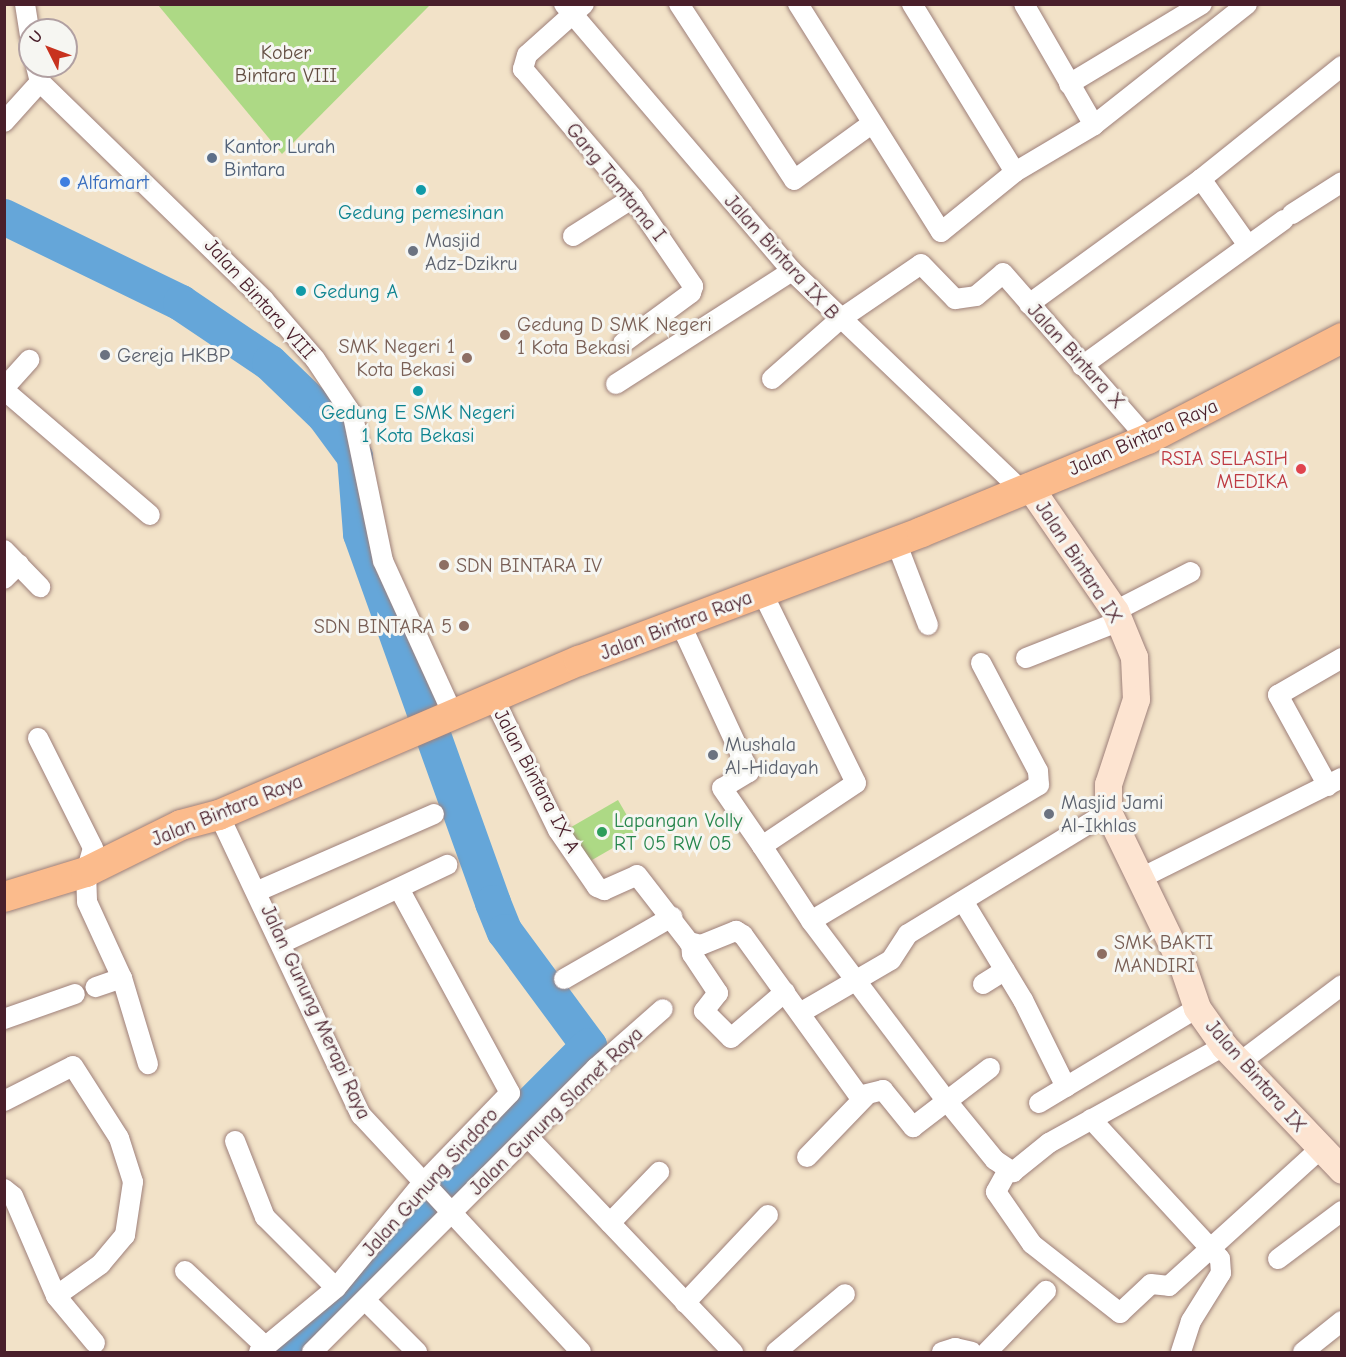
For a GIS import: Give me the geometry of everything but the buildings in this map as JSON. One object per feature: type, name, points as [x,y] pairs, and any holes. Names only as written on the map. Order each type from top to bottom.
[{"type":"main road","name":"Jalan Bintara Raya","points":[[4,897],[86,872],[181,825],[219,815],[494,699],[762,592],[896,542],[1148,439],[1341,338]]},
{"type":"street","points":[[679,4],[794,180],[870,125]]},
{"type":"street","points":[[798,4],[870,125],[941,232],[1015,172],[1095,125],[1247,4]]},
{"type":"street","points":[[912,4],[1015,172]]},
{"type":"street","points":[[1024,4],[1095,125]]},
{"type":"street","points":[[1069,84],[1202,4]]},
{"type":"street","name":"Gang Tamtama I","points":[[573,8],[527,55],[523,69],[633,198],[693,290],[623,343]]},
{"type":"street","name":"Jalan Bintara IX B","points":[[573,8],[792,271],[839,320],[1024,488]]},
{"type":"street","points":[[1029,304],[1201,179],[1341,66]]},
{"type":"street","points":[[5,124],[35,78]]},
{"type":"street","name":"Jalan Bintara VIII","points":[[42,78],[217,250],[315,359],[342,399],[364,453],[383,561],[445,721]]},
{"type":"street","points":[[1201,179],[1247,244]]},
{"type":"street","points":[[1082,366],[1247,244],[1341,182]]},
{"type":"street","points":[[573,236],[633,198]]},
{"type":"street","name":"Jalan Bintara X","points":[[839,320],[921,264],[955,299],[976,296],[1004,273],[1082,366],[1148,439]]},
{"type":"street","points":[[616,384],[792,271]]},
{"type":"street","points":[[772,379],[839,320]]},
{"type":"street","points":[[29,360],[4,389],[150,515]]},
{"type":"street","name":"Jalan Bintara IX","points":[[1024,488],[1117,616],[1138,677],[1108,784],[1108,812],[1184,967],[1197,1008],[1232,1054],[1341,1170]]},
{"type":"street","points":[[896,542],[928,625]]},
{"type":"street","points":[[4,550],[40,587]]},
{"type":"street","points":[[4,579],[19,564]]},
{"type":"street","points":[[1026,658],[1117,616],[1191,572]]},
{"type":"street","points":[[760,843],[856,783],[762,592]]},
{"type":"street","points":[[681,625],[749,772],[722,788],[855,982],[946,1100],[1008,1170],[1018,1170],[1090,1119],[1232,1054],[1341,984]]},
{"type":"street","points":[[1139,879],[1335,782],[1278,695],[1341,658]]},
{"type":"street","points":[[811,921],[1039,785],[1038,771],[981,663]]},
{"type":"street","name":"Jalan Bintara IX A","points":[[494,699],[558,830],[597,887],[604,890],[637,875],[691,943],[692,954],[718,993],[704,1011],[731,1038],[785,992]]},
{"type":"street","points":[[38,738],[93,848],[86,872],[87,902],[122,978],[148,1065]]},
{"type":"street","points":[[800,1013],[891,960],[908,934],[1108,812]]},
{"type":"street","points":[[258,891],[434,814]]},
{"type":"street","name":"Jalan Gunung Merapi Raya","points":[[219,815],[258,891],[361,1115],[424,1188],[581,1353]]},
{"type":"street","points":[[282,944],[400,890],[447,865]]},
{"type":"street","name":"Jalan Gunung Sindoro","points":[[262,1349],[336,1288],[510,1093],[400,890]]},
{"type":"street","points":[[963,901],[1005,970],[1066,1087]]},
{"type":"street","points":[[564,979],[672,917]]},
{"type":"street","points":[[691,943],[701,945],[736,931],[785,992],[849,1085],[866,1096]]},
{"type":"street","points":[[983,984],[1005,970]]},
{"type":"street","points":[[96,987],[122,978]]},
{"type":"street","points":[[4,1018],[75,994]]},
{"type":"street","points":[[1039,1103],[1197,1008]]},
{"type":"street","name":"Jalan Gunung Slamet Raya","points":[[312,1353],[448,1212],[529,1138],[663,1009]]},
{"type":"street","points":[[4,1101],[73,1066],[119,1138],[133,1182],[125,1235],[101,1264],[57,1296]]},
{"type":"street","points":[[807,1157],[866,1096],[883,1090],[913,1127],[990,1068]]},
{"type":"street","points":[[1090,1119],[1220,1259],[1221,1273],[1191,1321],[1181,1353]]},
{"type":"street","points":[[529,1138],[733,1353]]},
{"type":"street","points":[[236,1141],[265,1216],[336,1288]]},
{"type":"street","points":[[1008,1170],[996,1192],[1032,1244],[1116,1312],[1151,1284],[1169,1286],[1320,1149]]},
{"type":"street","points":[[610,1223],[659,1172]]},
{"type":"street","points":[[4,1189],[13,1196],[57,1296],[95,1343]]},
{"type":"street","points":[[1278,1259],[1341,1211]]},
{"type":"street","points":[[685,1303],[768,1215]]},
{"type":"street","points":[[185,1271],[262,1349]]},
{"type":"street","points":[[987,1353],[1046,1291]]},
{"type":"street","points":[[776,1353],[845,1293]]},
{"type":"street","points":[[365,1300],[417,1353]]},
{"type":"street","points":[[1303,1353],[1341,1321]]},
{"type":"street","points":[[942,1353],[956,1348],[972,1353]]},
{"type":"green space","name":"Kober Bintara VIII","points":[[158,5],[430,5],[282,154]]},
{"type":"green space","name":"Lapangan Volly RT 05 RW 05","points":[[618,800],[638,834],[586,864],[566,830]]},
{"type":"waterway","points":[[4,217],[181,303],[270,363],[325,416],[355,457],[361,534],[493,903],[505,932],[589,1046],[284,1352]]},
{"type":"place","name":"Kantor Lurah Bintara","points":[[212,158]]},
{"type":"place","name":"Alfamart","points":[[65,182]]},
{"type":"place","name":"Gedung pemesinan","points":[[421,190]]},
{"type":"place","name":"Masjid Adz-Dzikru","points":[[413,251]]},
{"type":"place","name":"Gedung A","points":[[301,291]]},
{"type":"place","name":"Gedung D SMK Negeri 1 Kota Bekasi","points":[[505,335]]},
{"type":"place","name":"Gereja HKBP","points":[[105,355]]},
{"type":"place","name":"SMK Negeri 1 Kota Bekasi","points":[[467,358]]},
{"type":"place","name":"Gedung E SMK Negeri 1 Kota Bekasi","points":[[418,391]]},
{"type":"place","name":"RSIA SELASIH MEDIKA","points":[[1301,469]]},
{"type":"place","name":"SDN BINTARA IV","points":[[444,565]]},
{"type":"place","name":"SDN BINTARA 5","points":[[464,626]]},
{"type":"place","name":"Mushala Al-Hidayah","points":[[713,755]]},
{"type":"place","name":"Masjid Jami Al-Ikhlas","points":[[1049,814]]},
{"type":"place","name":"Lapangan Volly RT 05 RW 05","points":[[602,832]]},
{"type":"place","name":"SMK BAKTI MANDIRI","points":[[1102,954]]}]
